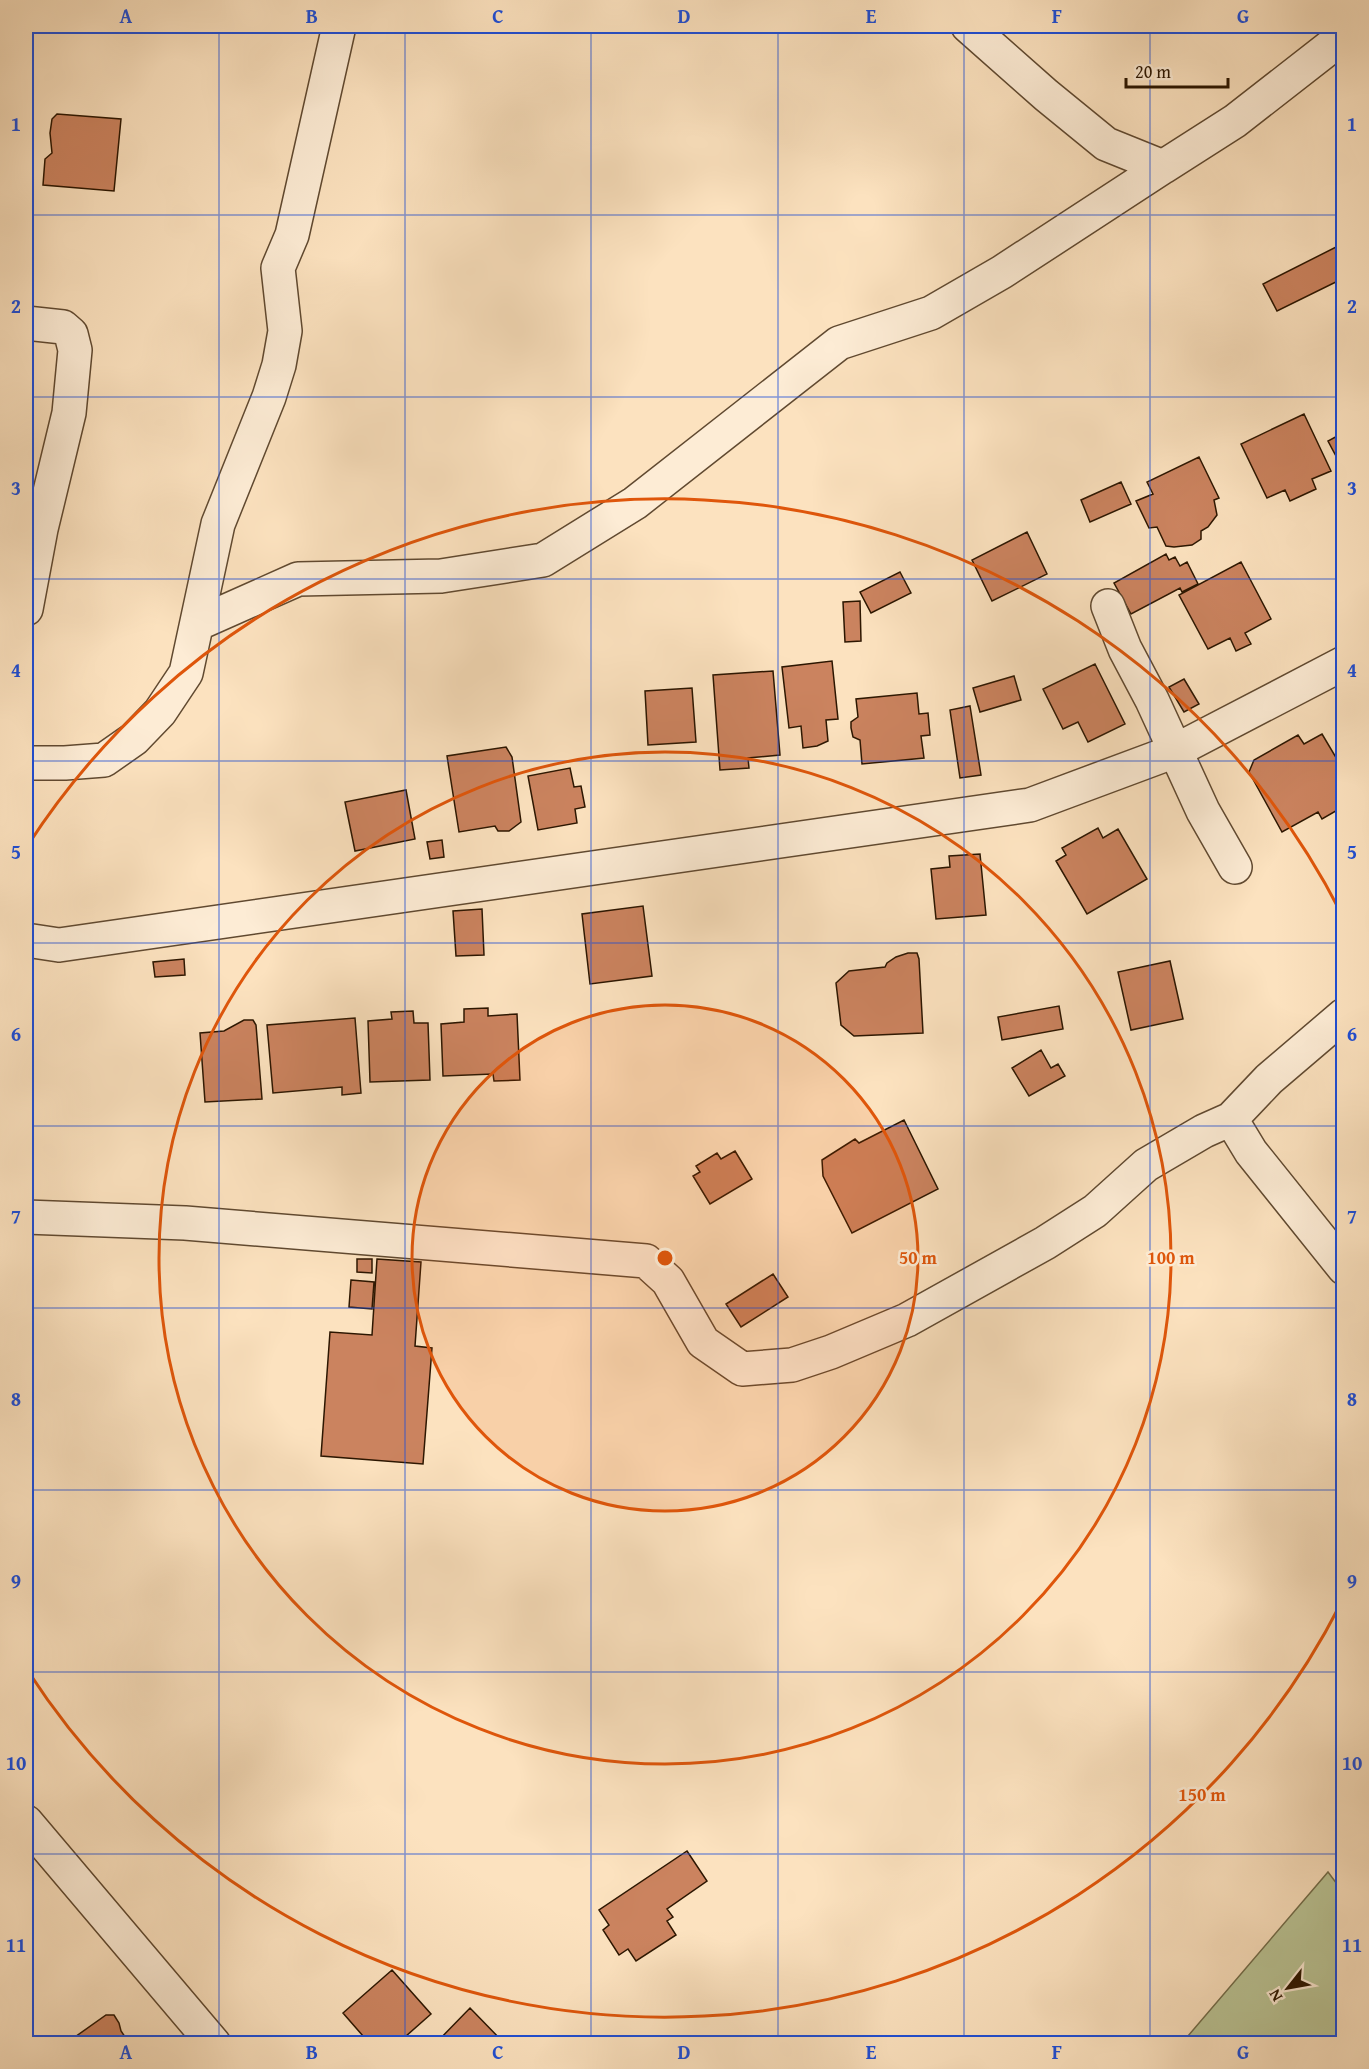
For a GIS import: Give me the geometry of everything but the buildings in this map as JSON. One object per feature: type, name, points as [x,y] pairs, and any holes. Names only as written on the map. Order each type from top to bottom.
[{"type":"street","points":[[26,763],[65,764],[104,760],[134,739],[160,712],[186,673],[218,524],[269,397],[279,365],[285,331],[278,268],[292,235],[339,26]]},
{"type":"street","points":[[968,26],[1046,96],[1107,144],[1163,167]]},
{"type":"street","points":[[197,624],[298,579],[441,576],[543,560],[635,503],[840,343],[931,313],[1002,272],[1235,121],[1344,36]]},
{"type":"street","points":[[26,323],[63,327],[71,334],[75,350],[69,412],[41,529],[26,609]]},
{"type":"street","points":[[1108,606],[1125,649],[1152,700],[1203,811],[1235,867]]},
{"type":"street","points":[[26,940],[60,945],[1030,805],[1175,751],[1344,663]]},
{"type":"street","points":[[26,1217],[185,1223],[646,1261],[668,1281],[703,1342],[742,1369],[792,1365],[831,1352],[907,1320],[1045,1243],[1095,1211],[1146,1164],[1204,1131],[1231,1119],[1269,1079],[1344,1015]]},
{"type":"street","points":[[1231,1119],[1251,1152],[1344,1268]]},
{"type":"street","points":[[26,1822],[214,2043]]},
{"type":"green space","points":[[1328,1872],[1343,1892],[1343,2043],[1182,2043]]}]
